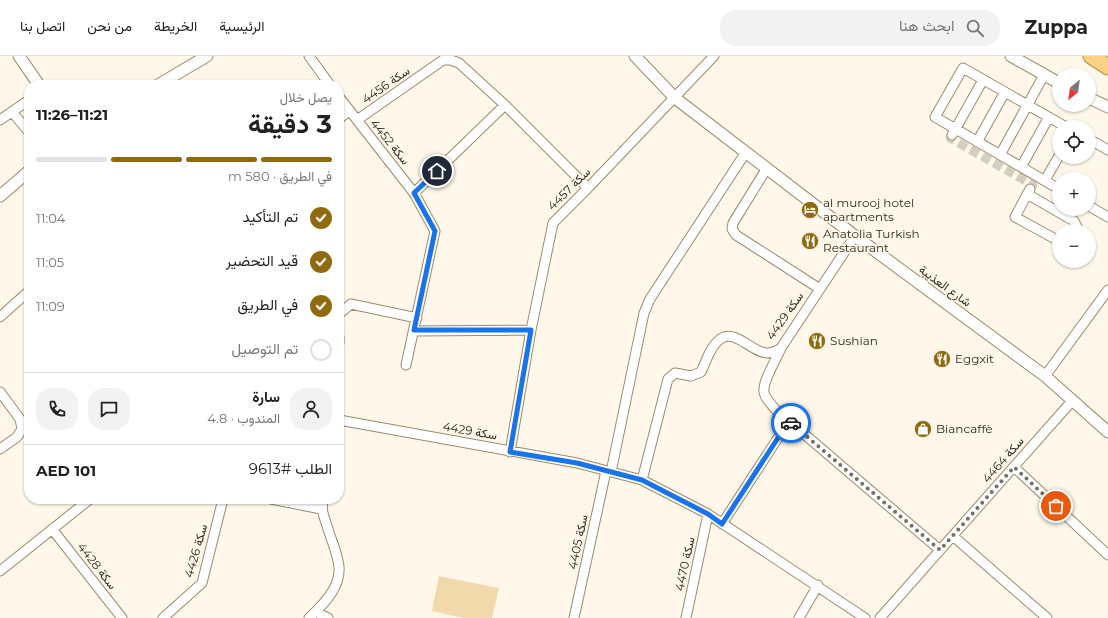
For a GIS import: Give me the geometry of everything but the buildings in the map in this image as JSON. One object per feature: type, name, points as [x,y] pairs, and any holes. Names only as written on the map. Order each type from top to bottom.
[{"type":"highway","points":[[1091,56],[1108,66]]},
{"type":"street","points":[[19,56],[36,80]]},
{"type":"street","points":[[166,80],[207,56]]},
{"type":"street","points":[[309,56],[326,80]]},
{"type":"street","name":"شارع العذيبة","points":[[635,56],[675,98],[855,236],[1045,376],[1108,432]]},
{"type":"street","name":"سكة 4457","points":[[510,452],[531,330],[553,223],[714,56]]},
{"type":"street","points":[[1011,56],[1052,79]]},
{"type":"street","name":"سكة 4456","points":[[357,120],[443,60],[451,60],[459,63],[505,105],[588,188]]},
{"type":"street","points":[[1052,184],[1000,154],[954,132],[935,117],[963,68],[1054,120]]},
{"type":"street","points":[[1000,154],[1044,75]]},
{"type":"street","points":[[954,132],[983,80]]},
{"type":"street","points":[[977,142],[1006,92]]},
{"type":"street","points":[[1096,101],[1108,107]]},
{"type":"street","points":[[0,120],[24,104]]},
{"type":"street","name":"سكة 4452","points":[[344,104],[414,193],[435,231],[406,365]]},
{"type":"street","points":[[414,193],[505,105]]},
{"type":"street","points":[[344,115],[349,111]]},
{"type":"street","points":[[12,112],[24,126]]},
{"type":"street","points":[[1021,166],[1049,117]]},
{"type":"street","points":[[1096,144],[1108,150]]},
{"type":"street","name":"سكة 4405","points":[[574,618],[644,313],[650,299],[746,152]]},
{"type":"street","points":[[1045,180],[1054,164]]},
{"type":"street","points":[[767,168],[733,223],[732,229],[736,235],[820,290]]},
{"type":"street","points":[[0,196],[24,174]]},
{"type":"street","points":[[1052,237],[1015,217],[1029,191],[1074,221],[1076,224]]},
{"type":"street","points":[[1096,210],[1108,216]]},
{"type":"street","name":"سكة 4429","points":[[642,480],[668,379],[675,373],[691,376],[701,372],[714,347],[722,338],[729,336],[738,339],[761,352],[774,352],[781,348],[855,236]]},
{"type":"street","points":[[1045,376],[1108,290]]},
{"type":"street","points":[[0,317],[24,295]]},
{"type":"street","points":[[344,310],[351,304],[417,318]]},
{"type":"street","points":[[414,330],[531,330]]},
{"type":"street","points":[[781,348],[764,384],[764,392],[767,400],[776,410],[940,550]]},
{"type":"street","points":[[0,392],[20,419],[22,429],[17,437],[0,449]]},
{"type":"street","name":"سكة 4464","points":[[880,618],[1072,401]]},
{"type":"street","points":[[722,524],[789,421]]},
{"type":"street","name":"سكة 4429","points":[[344,425],[577,463],[642,480],[708,514],[866,618]]},
{"type":"street","points":[[1014,467],[1108,556]]},
{"type":"street","points":[[0,571],[84,504]]},
{"type":"street","name":"سكة 4426","points":[[163,618],[202,583],[222,504]]},
{"type":"street","points":[[296,504],[321,509]]},
{"type":"street","points":[[322,504],[321,509],[338,562],[339,575],[336,587],[312,615],[328,618]]},
{"type":"street","name":"سكة 4470","points":[[686,618],[708,514]]},
{"type":"street","name":"سكة 4428","points":[[52,529],[122,618]]},
{"type":"street","points":[[953,536],[1047,618]]},
{"type":"street","points":[[799,618],[818,585]]},
{"type":"shaded area","points":[[439,576],[499,588],[492,618],[463,618],[432,611]]},
{"type":"tunnel","points":[[952,135],[950,138],[1033,185],[1030,189]]},
{"type":"way so far","points":[[791,423],[940,550],[1014,467],[1056,506]]},
{"type":"place","name":"al murooj hotel apartments","points":[[810,210]]},
{"type":"place","name":"Anatolia Turkish Restaurant","points":[[810,241]]},
{"type":"place","name":"Sushian","points":[[817,341]]},
{"type":"place","name":"Eggxit","points":[[942,359]]},
{"type":"place","name":"Biancaffè","points":[[923,429]]},
{"type":"route","points":[[437,171],[414,193],[435,231],[414,330],[531,330],[510,452],[577,463],[642,480],[708,514],[722,524],[789,421],[791,423]]}]
